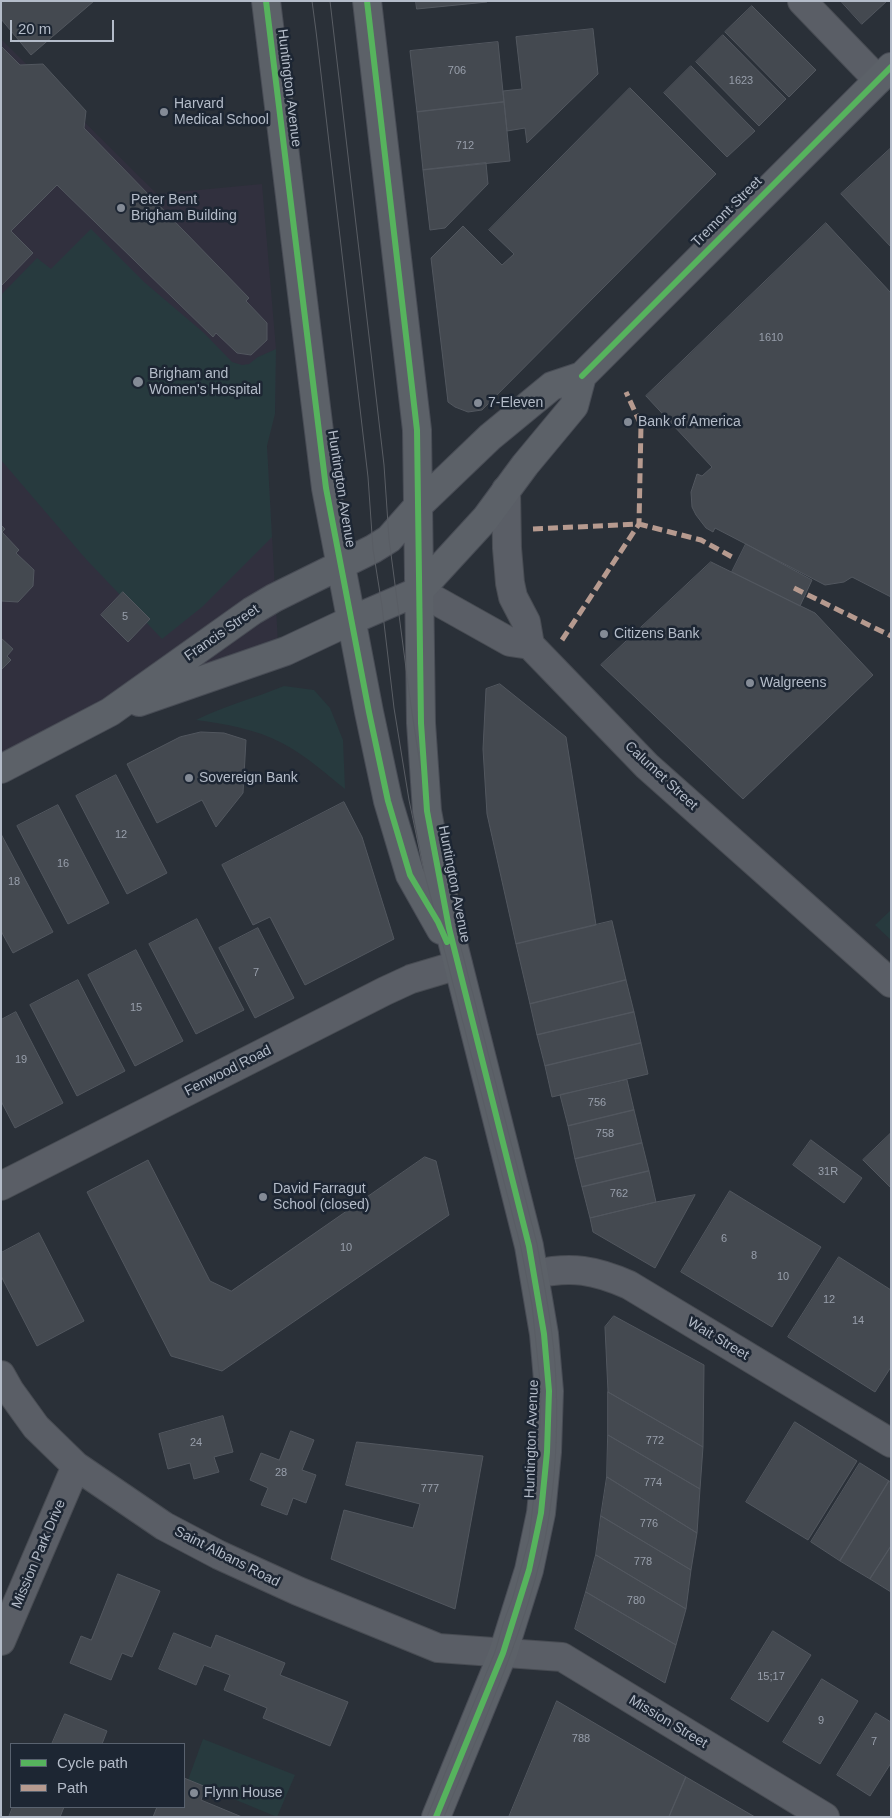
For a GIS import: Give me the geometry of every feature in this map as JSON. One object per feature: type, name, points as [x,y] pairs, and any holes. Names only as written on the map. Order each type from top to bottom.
[{"type":"main road","name":"Huntington Avenue","points":[[266,1],[326,488],[368,712],[388,800],[410,875],[438,922],[458,965]]},
{"type":"main road","name":"Huntington Avenue","points":[[367,1],[417,430],[421,723],[427,812],[445,909],[458,965],[535,1274],[544,1334],[549,1391],[541,1512],[529,1570],[502,1652],[436,1817]]},
{"type":"main road","name":"Tremont Street","points":[[418,505],[490,437],[552,386],[582,376],[884,73]]},
{"type":"main road","points":[[419,591],[486,518],[525,465],[574,406],[582,376]]},
{"type":"main road","name":"Francis Street","points":[[1,769],[110,712],[252,611],[274,598],[374,549],[389,539],[418,505]]},
{"type":"main road","name":"Francis Street","points":[[110,712],[270,657],[419,591]]},
{"type":"street","points":[[802,1],[884,73]]},
{"type":"street","points":[[419,591],[510,642],[530,644],[526,622],[513,597],[510,583],[506,490]]},
{"type":"street","name":"Calumet Street","points":[[530,644],[647,766],[891,983]]},
{"type":"street","name":"Fenwood Road","points":[[1,1186],[385,991],[411,979],[458,965]]},
{"type":"street","name":"Wait Street","points":[[535,1274],[560,1270],[594,1272],[629,1285],[891,1444]]},
{"type":"street","name":"Saint Albans Road","points":[[1,1375],[36,1427],[76,1466],[164,1526],[272,1581],[438,1648],[502,1652]]},
{"type":"street","name":"Mission Park Drive","points":[[1,1642],[76,1466]]},
{"type":"street","name":"Mission Street","points":[[502,1652],[562,1657],[825,1817]]},
{"type":"shaded area","name":"Brigham and Women's Hospital","points":[[1,39],[157,194],[262,184],[276,349],[275,414],[267,446],[278,643],[1,769]]},
{"type":"green space","points":[[91,229],[144,282],[204,333],[232,362],[242,365],[249,364],[258,357],[276,349],[275,414],[267,446],[272,537],[202,607],[162,639],[85,558],[1,460],[1,295],[37,258],[51,269]]},
{"type":"green space","points":[[284,686],[314,690],[330,708],[343,740],[345,789],[315,764],[272,738],[240,728],[196,720],[217,710]]},
{"type":"green space","points":[[891,910],[891,940],[875,925]]},
{"type":"green space","points":[[203,1739],[295,1775],[277,1817],[188,1780]]},
{"type":"building","points":[[1,1],[94,1],[31,55],[1,19]]},
{"type":"building","points":[[416,1],[487,1],[487,2],[417,9]]},
{"type":"building","points":[[841,1],[887,1],[862,24]]},
{"type":"building","points":[[752,6],[816,70],[789,97],[725,32]]},
{"type":"building","points":[[593,29],[598,74],[527,143],[525,128],[507,131],[503,91],[522,89],[516,37]]},
{"type":"building","points":[[723,35],[786,99],[759,126],[696,62]]},
{"type":"building","points":[[498,42],[504,102],[417,112],[410,51]]},
{"type":"building","name":"Peter Bent Brigham Building","points":[[1,46],[20,65],[43,64],[86,111],[84,128],[249,298],[246,301],[267,323],[267,340],[251,355],[237,353],[216,333],[213,337],[57,185],[11,231],[33,253],[1,286]]},
{"type":"building","points":[[691,66],[755,131],[727,157],[664,93]]},
{"type":"building","points":[[630,88],[716,174],[482,410],[468,412],[455,407],[448,402],[431,258],[463,226],[502,265],[514,254],[489,230]]},
{"type":"building","points":[[504,102],[510,161],[423,170],[417,112]]},
{"type":"building","points":[[891,148],[891,247],[841,194]]},
{"type":"building","points":[[486,163],[488,184],[445,228],[430,230],[423,170]]},
{"type":"building","points":[[826,223],[891,293],[891,597],[852,577],[844,582],[825,585],[715,528],[713,532],[706,528],[692,507],[691,492],[697,474],[702,476],[712,467],[646,396]]},
{"type":"building","points":[[1,525],[5,529],[2,532],[19,550],[16,553],[34,570],[33,586],[18,602],[1,601]]},
{"type":"building","points":[[746,544],[812,580],[800,606],[732,572]]},
{"type":"building","points":[[711,562],[815,613],[873,675],[743,799],[601,665]]},
{"type":"building","points":[[123,592],[150,619],[128,642],[101,615]]},
{"type":"building","points":[[1,638],[13,649],[7,656],[11,660],[1,670]]},
{"type":"building","points":[[500,684],[566,737],[596,925],[516,944],[487,814],[483,749],[486,689]]},
{"type":"building","name":"Sovereign Bank","points":[[201,732],[224,733],[246,740],[243,793],[216,827],[202,800],[157,823],[127,764],[180,737]]},
{"type":"building","points":[[116,775],[167,873],[127,894],[76,796]]},
{"type":"building","points":[[344,802],[362,837],[394,939],[305,985],[270,917],[253,925],[222,865]]},
{"type":"building","points":[[58,805],[109,903],[68,924],[17,826]]},
{"type":"building","points":[[1,834],[53,932],[13,953],[1,931]]},
{"type":"building","points":[[197,919],[244,1010],[196,1034],[149,944]]},
{"type":"building","points":[[612,921],[626,980],[530,1004],[516,944]]},
{"type":"building","points":[[258,928],[294,998],[255,1018],[219,948]]},
{"type":"building","points":[[136,950],[183,1041],[135,1066],[88,975]]},
{"type":"building","points":[[78,980],[125,1071],[77,1096],[30,1005]]},
{"type":"building","points":[[626,980],[634,1012],[537,1035],[530,1004]]},
{"type":"building","points":[[16,1012],[63,1103],[15,1128],[1,1101],[1,1020]]},
{"type":"building","points":[[634,1012],[641,1043],[545,1066],[537,1035]]},
{"type":"building","points":[[641,1043],[648,1074],[552,1097],[545,1066]]},
{"type":"building","points":[[627,1080],[634,1110],[568,1126],[560,1095]]},
{"type":"building","points":[[634,1110],[642,1143],[575,1159],[568,1126]]},
{"type":"building","points":[[891,1133],[891,1188],[863,1160]]},
{"type":"building","points":[[811,1140],[862,1178],[844,1203],[793,1165]]},
{"type":"building","points":[[642,1143],[649,1171],[582,1187],[575,1159]]},
{"type":"building","points":[[425,1157],[436,1161],[449,1215],[222,1371],[171,1356],[87,1192],[148,1160],[210,1281],[231,1291]]},
{"type":"building","points":[[649,1171],[656,1202],[590,1218],[582,1187]]},
{"type":"building","points":[[730,1191],[821,1247],[772,1327],[681,1272]]},
{"type":"building","points":[[695,1195],[655,1268],[593,1232],[590,1218],[656,1202]]},
{"type":"building","points":[[39,1233],[84,1321],[37,1346],[1,1276],[1,1253]]},
{"type":"building","points":[[839,1257],[891,1290],[891,1367],[875,1392],[788,1337]]},
{"type":"building","points":[[614,1316],[704,1365],[703,1447],[608,1392],[605,1327]]},
{"type":"building","points":[[608,1392],[703,1447],[700,1489],[608,1435]]},
{"type":"building","points":[[223,1416],[233,1452],[214,1457],[219,1472],[194,1479],[190,1463],[168,1469],[159,1434]]},
{"type":"building","points":[[795,1422],[857,1461],[808,1540],[746,1502]]},
{"type":"building","points":[[291,1431],[314,1440],[302,1470],[316,1475],[306,1503],[293,1498],[287,1515],[261,1505],[268,1488],[250,1480],[261,1453],[279,1460]]},
{"type":"building","points":[[608,1435],[700,1489],[697,1533],[607,1477]]},
{"type":"building","points":[[357,1442],[483,1456],[455,1609],[331,1559],[344,1510],[413,1528],[420,1504],[346,1485]]},
{"type":"building","points":[[860,1463],[889,1481],[840,1561],[811,1542]]},
{"type":"building","points":[[607,1477],[697,1533],[691,1570],[601,1516]]},
{"type":"building","points":[[889,1481],[891,1482],[891,1546],[870,1579],[840,1561]]},
{"type":"building","points":[[601,1516],[691,1570],[686,1609],[596,1555]]},
{"type":"building","points":[[891,1546],[891,1592],[870,1579]]},
{"type":"building","points":[[596,1555],[686,1609],[676,1645],[586,1592]]},
{"type":"building","points":[[118,1574],[160,1591],[132,1657],[122,1653],[111,1680],[70,1663],[81,1636],[91,1640]]},
{"type":"building","points":[[586,1592],[676,1645],[665,1683],[575,1629]]},
{"type":"building","points":[[773,1631],[811,1655],[768,1722],[731,1699]]},
{"type":"building","points":[[174,1633],[211,1648],[216,1635],[285,1663],[280,1675],[348,1702],[330,1746],[263,1718],[267,1708],[224,1690],[230,1675],[204,1665],[196,1685],[159,1669]]},
{"type":"building","points":[[822,1679],[858,1701],[820,1764],[783,1742]]},
{"type":"building","points":[[557,1701],[686,1777],[669,1817],[509,1817]]},
{"type":"building","points":[[876,1713],[891,1722],[891,1763],[870,1796],[837,1775]]},
{"type":"building","points":[[65,1714],[107,1731],[102,1743],[52,1743]]},
{"type":"building","points":[[686,1777],[755,1817],[669,1817]]},
{"type":"building","name":"Flynn House","points":[[185,1778],[206,1787],[201,1800],[242,1817],[153,1817],[157,1808],[185,1808]]},
{"type":"building","points":[[13,1808],[64,1808],[60,1817],[9,1817]]},
{"type":"tram line","points":[[312,1],[368,477],[373,549],[394,708],[409,800],[423,867],[521,1248],[532,1305],[541,1391],[539,1452],[529,1539],[495,1652],[427,1817]]},
{"type":"tram line","points":[[330,1],[384,465],[389,539],[425,797],[457,932],[537,1244],[550,1319],[555,1364],[556,1454],[544,1544],[525,1614],[513,1648],[444,1817]]},
{"type":"marked path","points":[[562,640],[639,524],[641,425],[626,392]]},
{"type":"marked path","points":[[533,529],[639,524],[701,540],[734,558]]},
{"type":"marked path","points":[[794,588],[891,636]]},
{"type":"cycle path","points":[[266,1],[326,488],[369,712],[388,801],[410,875],[438,922],[447,942]]},
{"type":"cycle path","points":[[367,1],[417,430],[421,723],[427,811],[449,928],[529,1246],[544,1334],[549,1391],[547,1452],[541,1513],[529,1570],[503,1653],[436,1817]]},
{"type":"cycle path","points":[[582,376],[891,67]]},
{"type":"place","name":"Harvard Medical School","points":[[164,112]]},
{"type":"place","name":"Peter Bent Brigham Building","points":[[121,208]]},
{"type":"place","name":"Brigham and Women's Hospital","points":[[138,382]]},
{"type":"place","name":"7-Eleven","points":[[478,403]]},
{"type":"place","name":"Bank of America","points":[[628,422]]},
{"type":"place","name":"Citizens Bank","points":[[604,634]]},
{"type":"place","name":"Walgreens","points":[[750,683]]},
{"type":"place","name":"Sovereign Bank","points":[[189,778]]},
{"type":"place","name":"David Farragut School (closed)","points":[[263,1197]]},
{"type":"place","name":"Flynn House","points":[[194,1793]]}]
